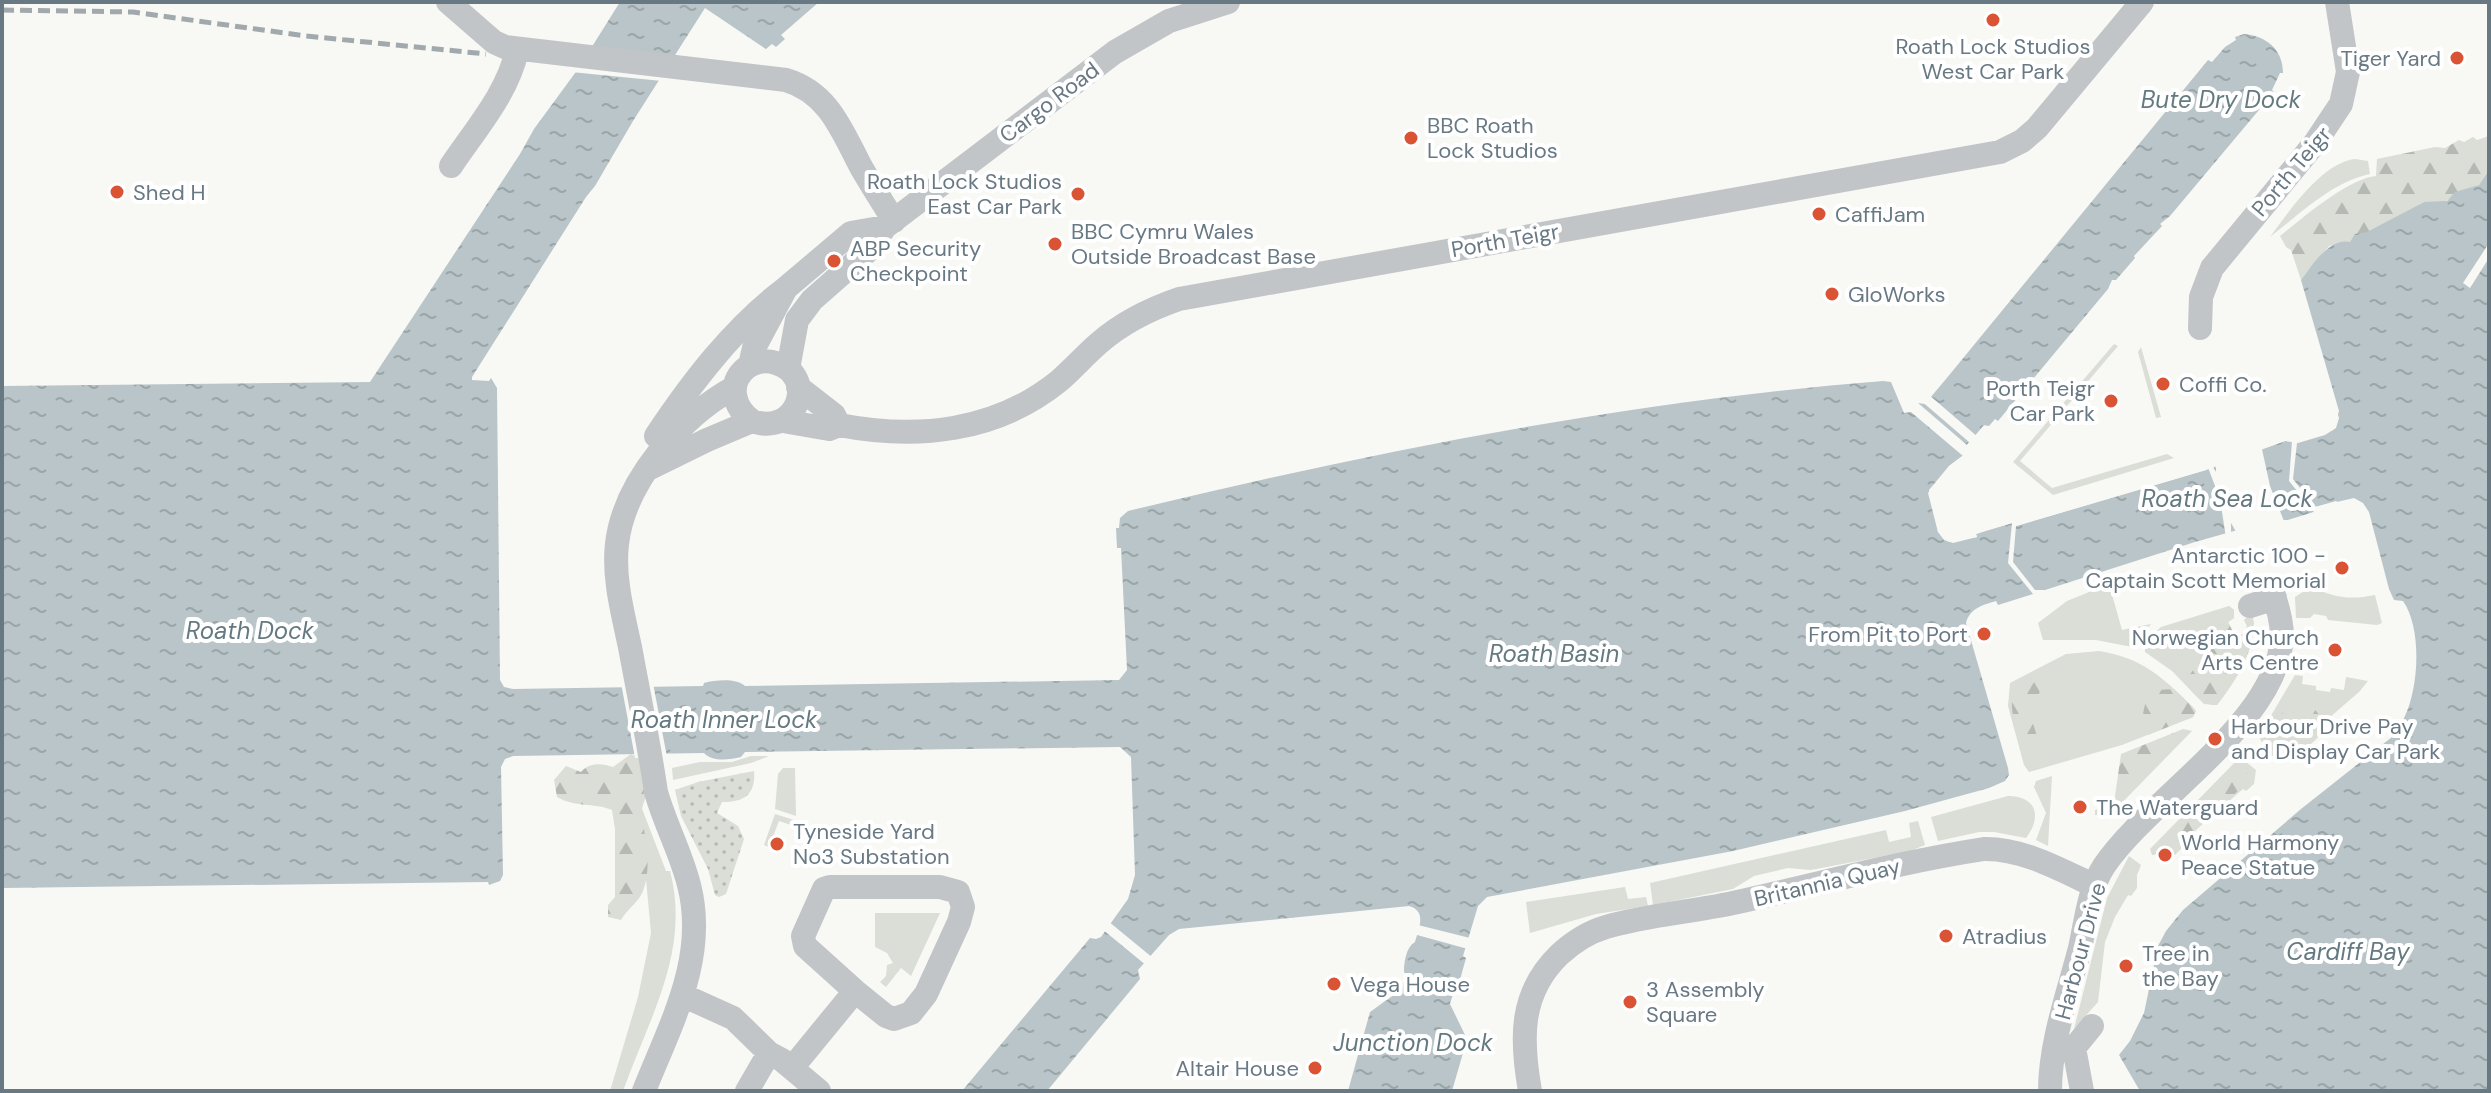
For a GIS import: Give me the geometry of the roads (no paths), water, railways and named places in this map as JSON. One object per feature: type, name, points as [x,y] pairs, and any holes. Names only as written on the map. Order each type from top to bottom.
[{"type":"street","points":[[448,2],[494,42],[517,50],[798,84],[825,104],[890,224]]},
{"type":"street","name":"Cargo Road","points":[[890,224],[1115,52],[1169,21],[1228,2]]},
{"type":"street","name":"Porth Teigr","points":[[783,421],[829,429],[839,425],[918,432],[956,429],[988,421],[1028,402],[1125,324],[1153,308],[1205,292],[2000,152],[2022,141],[2037,128],[2142,2]]},
{"type":"street","name":"Porth Teigr","points":[[2200,328],[2201,297],[2212,268],[2323,133],[2341,104],[2348,72],[2337,2]]},
{"type":"street","points":[[451,166],[505,85],[517,50]]},
{"type":"street","points":[[648,469],[651,444],[706,369],[756,313],[851,233],[890,224]]},
{"type":"street","points":[[786,288],[754,348],[750,365],[735,387],[738,407],[752,421],[762,425],[783,421],[794,410],[797,320],[812,300],[870,249],[890,224]]},
{"type":"street","points":[[750,365],[770,361],[834,415],[839,425]]},
{"type":"street","points":[[644,1091],[682,995],[694,953],[694,906],[684,867],[663,817],[651,759],[625,624],[618,576],[618,536],[629,505],[648,469],[687,420],[735,387]]},
{"type":"street","points":[[648,469],[752,421]]},
{"type":"street","name":"Harbour Drive","points":[[2050,1091],[2057,1040],[2095,886],[2105,866],[2124,842],[2231,734],[2256,703],[2275,665],[2282,638],[2274,594],[2250,606]]},
{"type":"street","name":"Britannia Quay","points":[[1530,1091],[1524,1054],[1524,1022],[1538,981],[1561,953],[1583,936],[1607,927],[1984,849],[2000,849],[2026,856],[2095,886]]},
{"type":"street","points":[[940,887],[958,892],[963,907],[959,922],[926,994],[911,1013],[894,1019],[886,1016],[855,991],[810,954],[805,946],[803,936],[824,889],[940,887]]},
{"type":"street","points":[[792,1068],[855,991]]},
{"type":"street","points":[[682,995],[733,1018],[769,1053],[819,1091]]},
{"type":"street","points":[[2082,1091],[2074,1048],[2092,1026]]},
{"type":"street","points":[[747,1091],[769,1053]]},
{"type":"water","points":[[620,2],[819,2],[781,35],[785,39],[776,47],[772,44],[766,49],[705,8],[472,377],[472,380],[489,381],[491,378],[497,388],[500,680],[504,687],[703,686],[704,683],[726,680],[745,686],[1119,680],[1127,670],[1121,548],[1117,548],[1116,528],[1119,528],[1120,518],[1128,511],[1315,468],[1503,431],[1693,401],[1883,381],[1891,382],[1904,413],[1911,412],[1963,456],[1949,466],[1929,490],[1938,532],[1949,542],[1977,537],[1976,534],[2012,523],[2008,563],[2033,594],[1998,605],[1996,601],[1982,606],[1971,614],[1966,623],[2009,775],[2005,781],[1989,788],[1905,811],[1733,851],[1487,897],[1478,906],[1463,956],[1466,958],[1458,987],[1455,987],[1450,1004],[1467,1039],[1452,1091],[1348,1091],[1370,1012],[1402,989],[1406,955],[1415,942],[1420,921],[1418,912],[1409,906],[1179,929],[1169,935],[1138,970],[1140,979],[1047,1091],[962,1091],[1090,938],[1101,937],[1128,899],[1135,875],[1131,757],[1120,747],[745,752],[741,757],[726,759],[711,758],[704,753],[513,756],[505,759],[501,767],[503,875],[500,881],[489,885],[488,882],[2,888],[2,386],[370,382]]},
{"type":"water","name":"Bute Dry Dock","points":[[2244,34],[2266,41],[2280,57],[2283,73],[2280,73],[2272,90],[2274,92],[2160,224],[2162,226],[2135,258],[2116,280],[2112,280],[2108,289],[1998,421],[1995,419],[1989,426],[1984,425],[1967,445],[1918,403],[1925,404],[2208,60],[2212,62],[2236,40],[2235,37]]},
{"type":"water","name":"Cardiff Bay","points":[[2489,170],[2489,1091],[2140,1091],[2119,1055],[2144,1013],[2158,946],[2166,931],[2183,910],[2301,809],[2392,737],[2410,704],[2416,674],[2416,641],[2409,612],[2403,601],[2394,600],[2389,589],[2369,512],[2363,503],[2354,498],[2315,507],[2293,479],[2297,443],[2333,430],[2339,411],[2301,280],[2328,248],[2350,242],[2355,234],[2367,232],[2424,202],[2447,201],[2455,192],[2479,185]]},
{"type":"water","name":"Roath Sea Lock","points":[[2292,441],[2289,481],[2314,512],[2195,542],[2045,590],[2035,590],[2013,562],[2016,526],[2206,470]]},
{"type":"railway","points":[[2,10],[133,12],[306,36],[486,54]]},
{"type":"place","name":"Roath Lock Studios West Car Park","points":[[1993,20]]},
{"type":"place","name":"Tiger Yard","points":[[2457,58]]},
{"type":"place","name":"BBC Roath Lock Studios","points":[[1411,138]]},
{"type":"place","name":"Shed H","points":[[117,192]]},
{"type":"place","name":"Roath Lock Studios East Car Park","points":[[1078,194]]},
{"type":"place","name":"CaffiJam","points":[[1819,214]]},
{"type":"place","name":"BBC Cymru Wales Outside Broadcast Base","points":[[1055,244]]},
{"type":"place","name":"ABP Security Checkpoint","points":[[834,261]]},
{"type":"place","name":"GloWorks","points":[[1832,294]]},
{"type":"place","name":"Coffi Co.","points":[[2163,384]]},
{"type":"place","name":"Porth Teigr Car Park","points":[[2111,401]]},
{"type":"place","name":"Antarctic 100 - Captain Scott Memorial","points":[[2342,568]]},
{"type":"place","name":"From Pit to Port","points":[[1984,634]]},
{"type":"place","name":"Norwegian Church Arts Centre","points":[[2335,650]]},
{"type":"place","name":"Harbour Drive Pay and Display Car Park","points":[[2215,739]]},
{"type":"place","name":"The Waterguard","points":[[2080,807]]},
{"type":"place","name":"Tyneside Yard No3 Substation","points":[[777,844]]},
{"type":"place","name":"World Harmony Peace Statue","points":[[2165,855]]},
{"type":"place","name":"Atradius","points":[[1946,936]]},
{"type":"place","name":"Tree in the Bay","points":[[2126,966]]},
{"type":"place","name":"Vega House","points":[[1334,984]]},
{"type":"place","name":"3 Assembly Square","points":[[1630,1002]]},
{"type":"place","name":"Altair House","points":[[1315,1068]]},
{"type":"water label","name":"Roath Dock","points":[[250,631]]},
{"type":"water label","name":"Roath Basin","points":[[1554,654]]},
{"type":"water label","name":"Roath Inner Lock","points":[[724,720]]},
{"type":"water label","name":"Junction Dock","points":[[1413,1043]]}]
